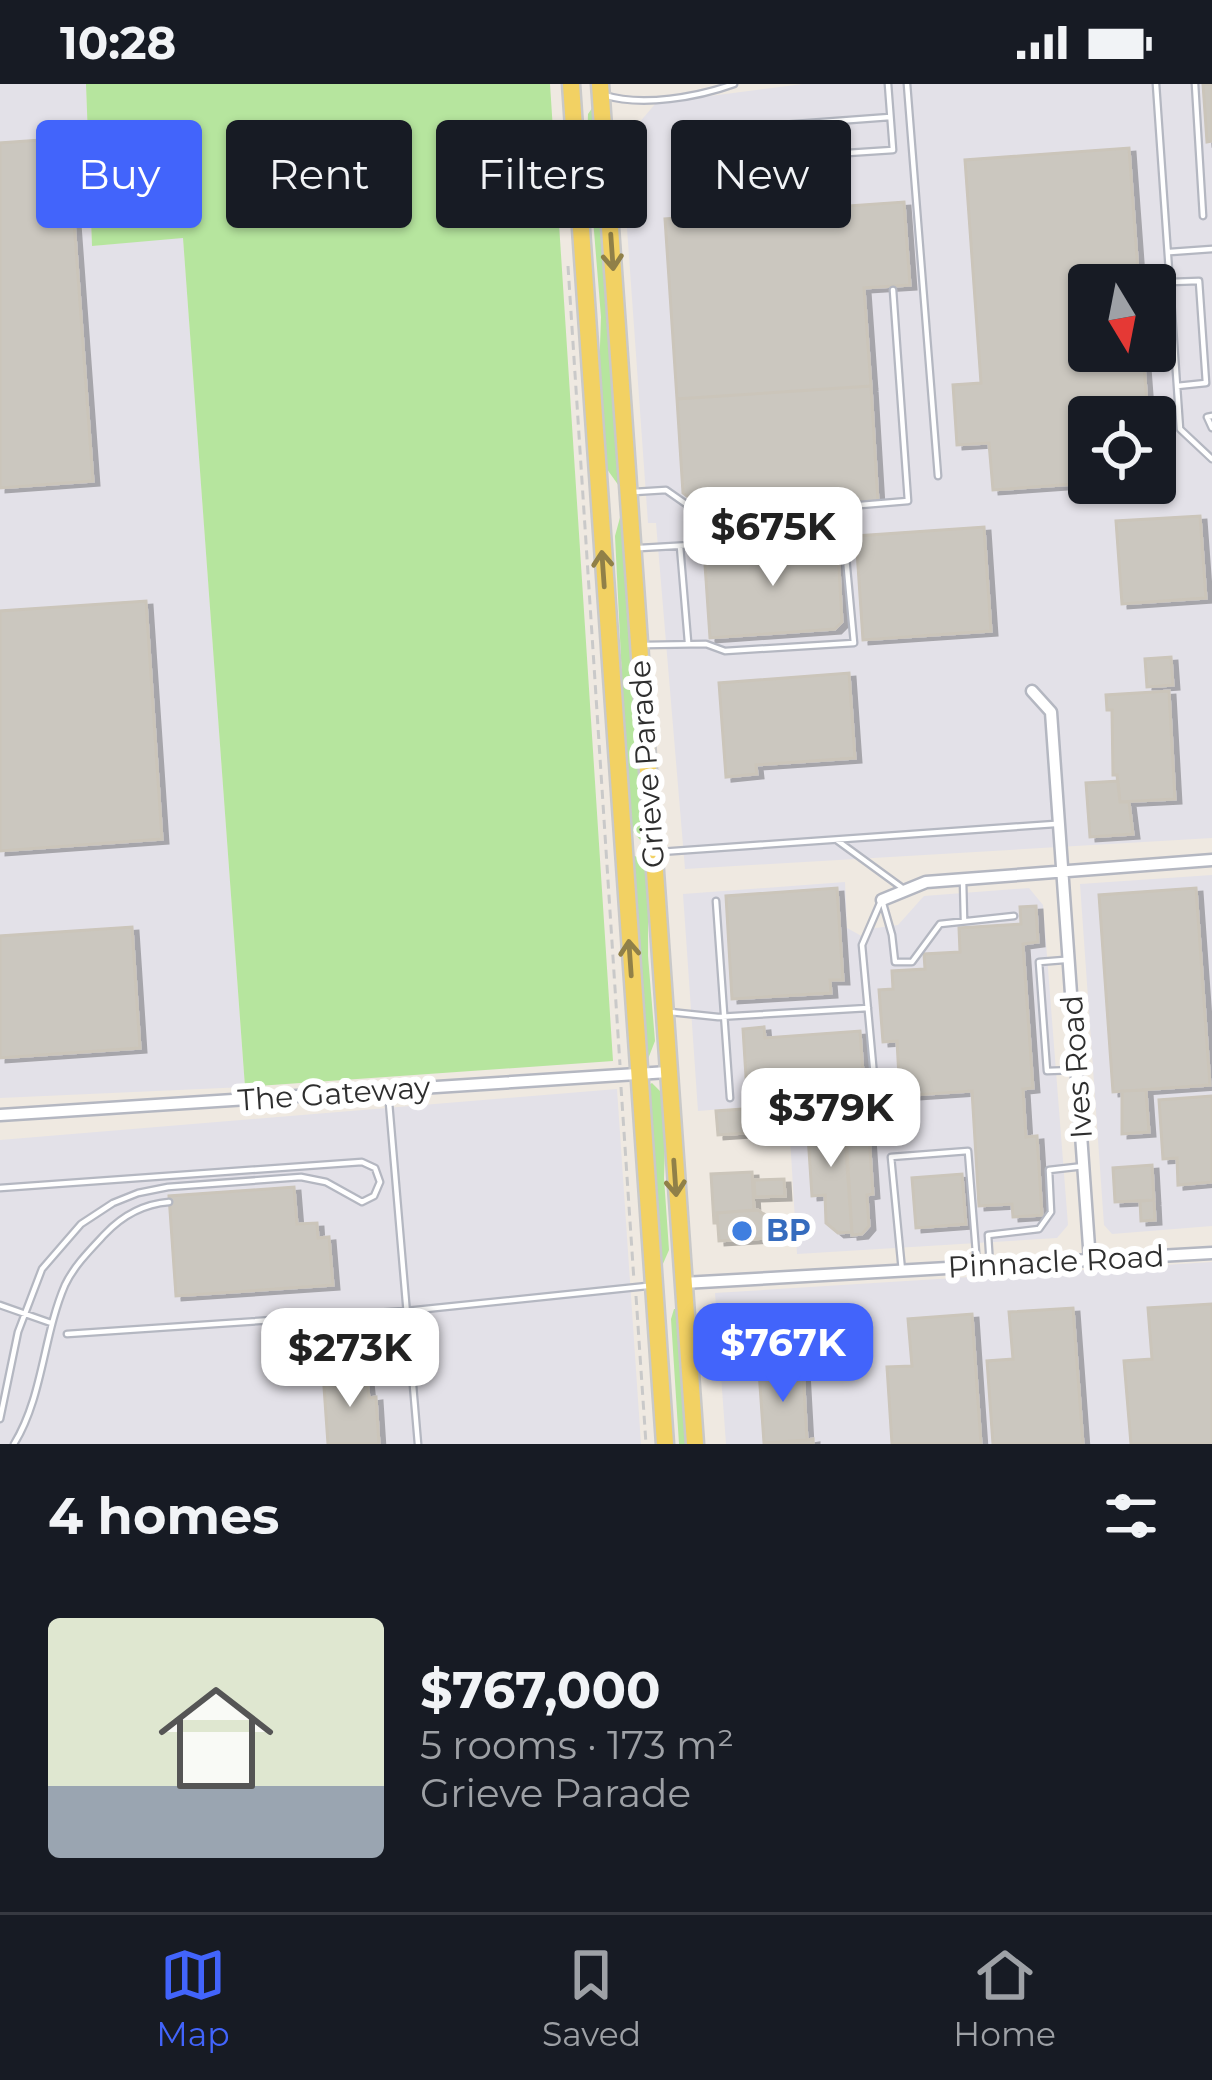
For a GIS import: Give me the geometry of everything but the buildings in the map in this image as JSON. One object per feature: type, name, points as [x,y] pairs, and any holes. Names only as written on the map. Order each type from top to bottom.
[{"type":"main road","name":"Grieve Parade","points":[[571,89],[629,1076],[644,1286],[665,1444]]},
{"type":"main road","name":"Grieve Parade","points":[[600,89],[695,1444]]},
{"type":"street","name":"Ives Road","points":[[1033,692],[1051,712],[1090,1261]]},
{"type":"street","points":[[882,900],[926,882],[1212,860]]},
{"type":"street","name":"The Gateway","points":[[0,1115],[668,1072]]},
{"type":"street","name":"Pinnacle Road","points":[[683,1283],[1212,1253]]},
{"type":"lane","points":[[571,89],[600,89],[625,100],[711,92],[734,84]]},
{"type":"lane","points":[[888,84],[893,149],[786,158],[783,125],[890,117]]},
{"type":"lane","points":[[908,84],[938,476]]},
{"type":"lane","points":[[1156,84],[1169,264]]},
{"type":"lane","points":[[1195,84],[1203,216]]},
{"type":"lane","points":[[1168,253],[1212,249]]},
{"type":"lane","points":[[1176,283],[1199,281],[1206,383],[1177,386]]},
{"type":"lane","points":[[628,492],[666,490],[706,518],[908,501],[892,290]]},
{"type":"lane","points":[[1176,371],[1180,429],[1212,459]]},
{"type":"lane","points":[[1212,416],[1207,417],[1212,428]]},
{"type":"lane","points":[[633,549],[844,536],[854,643],[725,651],[706,644],[639,645]]},
{"type":"lane","points":[[680,546],[688,644]]},
{"type":"lane","points":[[653,853],[1061,824]]},
{"type":"lane","points":[[836,840],[906,890]]},
{"type":"lane","points":[[962,880],[964,920]]},
{"type":"lane","points":[[882,900],[895,962],[912,962],[940,924],[1014,916]]},
{"type":"lane","points":[[874,1076],[862,945],[882,900]]},
{"type":"lane","points":[[716,901],[730,1098]]},
{"type":"lane","points":[[1070,960],[1039,962],[1047,1071],[1077,1070]]},
{"type":"lane","points":[[664,1012],[724,1017],[868,1008]]},
{"type":"lane","points":[[388,1091],[418,1444]]},
{"type":"lane","points":[[902,1271],[891,1157],[968,1151],[983,1266]]},
{"type":"lane","points":[[0,1188],[362,1162],[375,1168],[379,1176],[377,1191],[362,1202],[314,1178],[138,1192],[113,1203],[81,1224],[42,1269],[23,1312],[0,1419]]},
{"type":"lane","points":[[983,1266],[988,1235],[1040,1229],[1051,1212],[1049,1170],[1084,1166]]},
{"type":"lane","points":[[14,1444],[72,1273],[115,1223],[141,1208],[170,1202]]},
{"type":"lane","points":[[67,1334],[406,1311],[683,1283]]},
{"type":"lane","points":[[0,1305],[53,1323]]},
{"type":"lane","points":[[370,1313],[376,1374],[412,1375]]},
{"type":"path","points":[[568,265],[644,1286],[646,1444]]},
{"type":"shaded area","points":[[0,84],[86,84],[87,120],[36,120],[36,228],[91,228],[92,246],[183,237],[245,1087],[0,1098]]},
{"type":"shaded area","points":[[803,84],[1212,84],[1212,838],[685,869],[656,523],[648,523],[627,228],[647,228],[647,120],[641,120],[656,103]]},
{"type":"shaded area","points":[[1212,875],[1212,1226],[1112,1234],[1104,1225],[1080,884]]},
{"type":"shaded area","points":[[845,882],[847,928],[867,939],[869,929],[898,925],[924,896],[1029,888],[1043,905],[1068,1225],[1057,1238],[797,1254],[788,1104],[698,1111],[683,894]]},
{"type":"shaded area","points":[[617,1089],[641,1444],[0,1444],[0,1140]]},
{"type":"shaded area","points":[[1212,1262],[1212,1444],[726,1444],[715,1293]]},
{"type":"green space","points":[[86,84],[550,84],[552,120],[436,120],[436,228],[559,228],[613,1061],[245,1087],[183,238],[92,246],[91,228],[202,228],[202,120],[87,120]]},
{"type":"green space","points":[[594,228],[604,228],[619,486],[604,465]]},
{"type":"green space","points":[[622,510],[646,846],[629,821],[615,536]]},
{"type":"green space","points":[[631,855],[648,860],[648,956],[655,1041],[648,1059]]},
{"type":"green space","points":[[652,1083],[661,1092],[666,1115],[669,1250],[662,1266],[647,1086]]},
{"type":"green space","points":[[674,1309],[678,1309],[690,1444],[679,1444]]},
{"type":"place","name":"BP","points":[[742,1231]]}]
